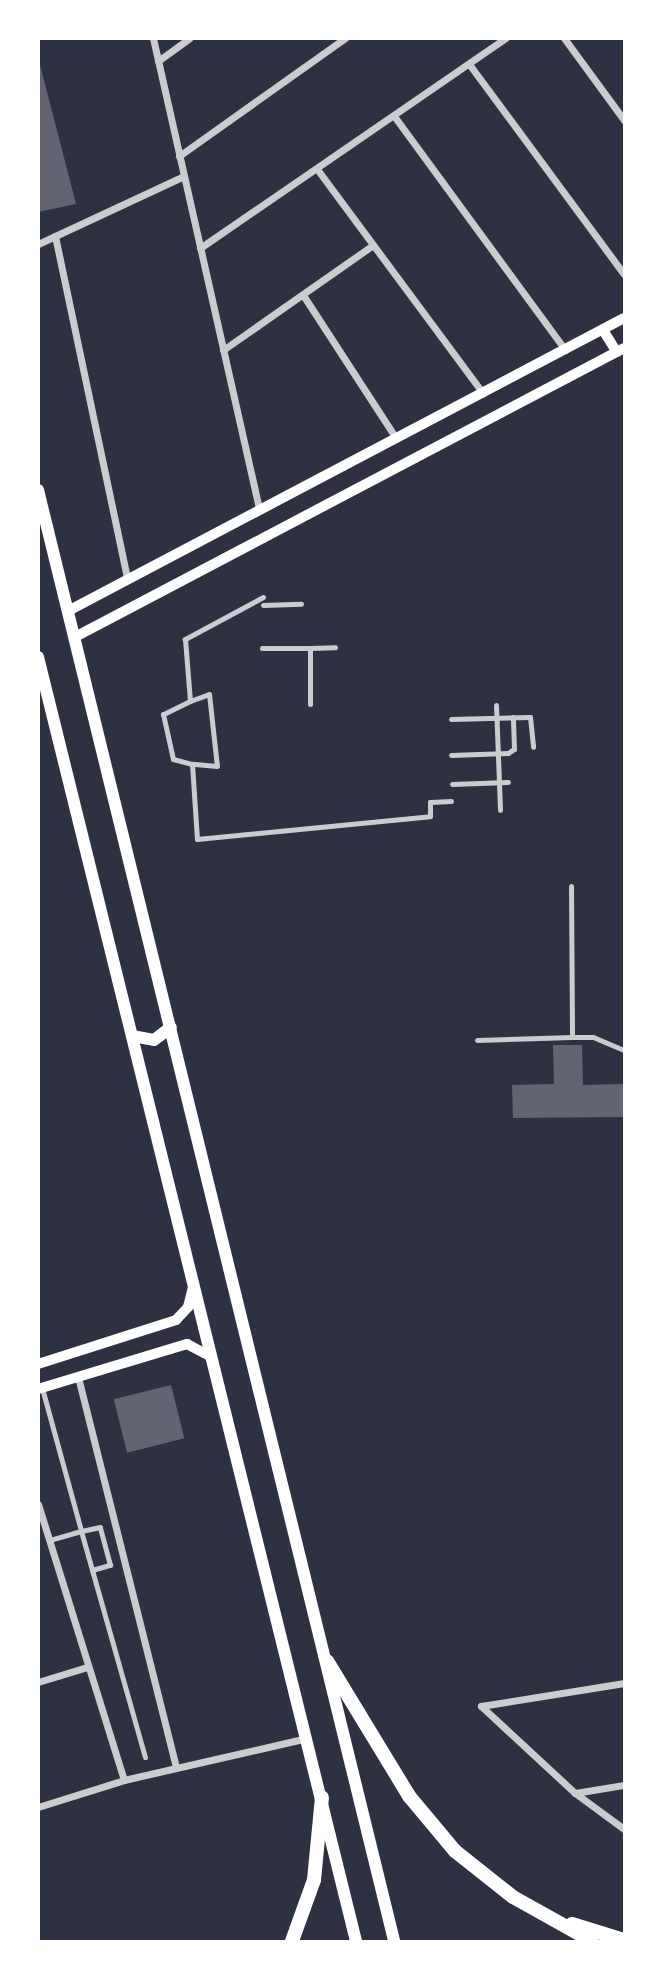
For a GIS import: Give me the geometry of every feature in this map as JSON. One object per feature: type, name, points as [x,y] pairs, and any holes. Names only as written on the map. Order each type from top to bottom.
[{"type":"highway","points":[[38,490],[394,1941]]},
{"type":"highway","points":[[38,657],[308,1738],[356,1941]]},
{"type":"highway","points":[[132,1036],[154,1040],[171,1027]]},
{"type":"highway","points":[[327,1661],[391,1769],[433,1826],[483,1874],[534,1911],[592,1941]]},
{"type":"highway","points":[[292,1941],[314,1880],[322,1797]]},
{"type":"highway","points":[[534,1911],[625,1940]]},
{"type":"main road","points":[[68,611],[625,318]]},
{"type":"main road","points":[[75,637],[621,350],[603,330]]},
{"type":"main road","points":[[38,1364],[176,1320],[192,1298],[192,1280]]},
{"type":"main road","points":[[40,1388],[187,1344],[211,1357]]},
{"type":"street","points":[[153,38],[259,510]]},
{"type":"street","points":[[158,61],[190,38]]},
{"type":"street","points":[[180,156],[345,38]]},
{"type":"street","points":[[200,248],[506,38]]},
{"type":"street","points":[[565,38],[625,120]]},
{"type":"street","points":[[469,64],[625,274]]},
{"type":"street","points":[[394,116],[565,349]]},
{"type":"street","points":[[317,169],[483,393]]},
{"type":"street","points":[[38,244],[184,176]]},
{"type":"street","points":[[55,236],[127,579]]},
{"type":"street","points":[[223,350],[373,245]]},
{"type":"street","points":[[303,295],[396,438]]},
{"type":"street","points":[[190,701],[185,639],[263,597]]},
{"type":"street","points":[[262,605],[301,604]]},
{"type":"street","points":[[262,648],[335,647]]},
{"type":"street","points":[[310,648],[310,704]]},
{"type":"street","points":[[209,694],[217,766],[173,759],[163,714],[190,701],[209,694]]},
{"type":"street","points":[[496,705],[500,810]]},
{"type":"street","points":[[452,755],[498,754],[514,749],[513,717]]},
{"type":"street","points":[[451,719],[513,717],[532,720],[533,747]]},
{"type":"street","points":[[192,764],[197,839],[430,816],[430,802],[451,801]]},
{"type":"street","points":[[452,784],[508,782]]},
{"type":"street","points":[[571,886],[572,1037]]},
{"type":"street","points":[[477,1040],[593,1037],[625,1050]]},
{"type":"street","points":[[78,1377],[176,1767]]},
{"type":"street","points":[[40,1388],[145,1757]]},
{"type":"street","points":[[38,1504],[124,1780]]},
{"type":"street","points":[[49,1540],[100,1527],[110,1565],[92,1570]]},
{"type":"street","points":[[38,1682],[87,1667]]},
{"type":"street","points":[[625,1684],[481,1706],[575,1793],[625,1829]]},
{"type":"street","points":[[38,1807],[124,1780],[308,1738]]},
{"type":"street","points":[[575,1793],[625,1785]]},
{"type":"building","points":[[38,57],[76,204],[38,212]]},
{"type":"building","points":[[553,1045],[582,1045],[583,1085],[624,1084],[624,1117],[513,1118],[512,1085],[554,1084]]},
{"type":"building","points":[[171,1385],[184,1438],[127,1453],[114,1399]]}]
